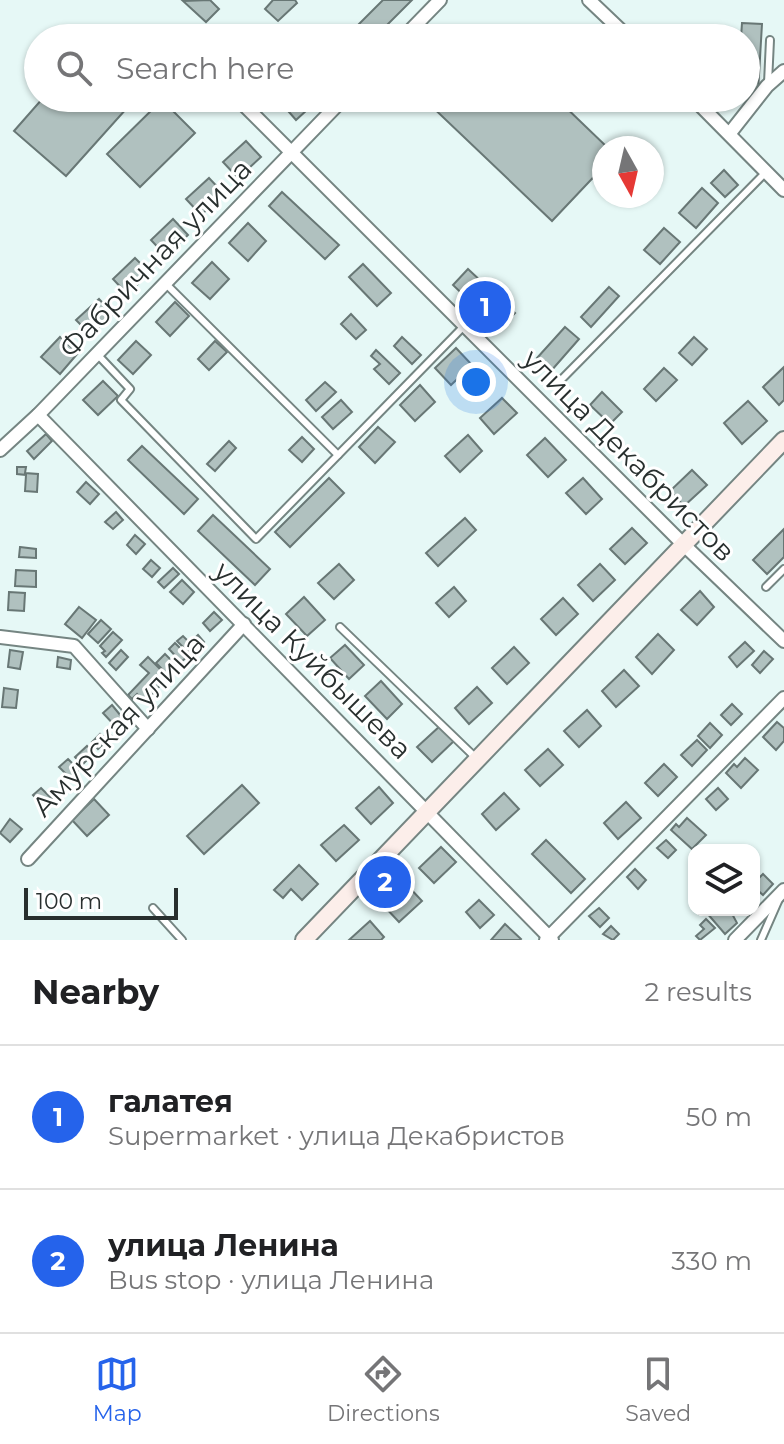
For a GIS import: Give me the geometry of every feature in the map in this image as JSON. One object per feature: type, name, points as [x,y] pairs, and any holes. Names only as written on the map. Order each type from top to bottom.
[{"type":"main road","points":[[304,940],[784,440]]},
{"type":"street","points":[[417,24],[440,0]]},
{"type":"street","points":[[589,0],[614,24]]},
{"type":"street","points":[[760,95],[784,71]]},
{"type":"street","name":"улица Декабристов","points":[[251,112],[784,641]]},
{"type":"street","name":"Фабричная улица","points":[[0,450],[38,415],[330,112]]},
{"type":"street","points":[[708,112],[784,190]]},
{"type":"street","points":[[730,133],[747,112]]},
{"type":"street","name":"улица Куйбышева","points":[[38,415],[427,810],[549,939]]},
{"type":"street","name":"Амурская улица","points":[[28,859],[244,624]]},
{"type":"street","points":[[0,637],[74,646],[148,729]]},
{"type":"street","points":[[549,939],[784,698]]},
{"type":"street","points":[[735,940],[784,890]]},
{"type":"lane","points":[[767,86],[770,40]]},
{"type":"lane","points":[[558,383],[766,172]]},
{"type":"lane","points":[[165,283],[338,455]]},
{"type":"lane","points":[[96,354],[130,389],[121,400],[256,539],[465,325]]},
{"type":"lane","points":[[766,587],[784,569]]},
{"type":"lane","points":[[340,627],[477,759]]},
{"type":"lane","points":[[761,940],[784,890]]},
{"type":"lane","points":[[153,908],[182,940]]},
{"type":"building","points":[[210,0],[219,9],[206,22],[183,1]]},
{"type":"building","points":[[273,0],[295,0],[297,3],[278,21],[265,9]]},
{"type":"building","points":[[383,0],[412,0],[388,24],[359,24]]},
{"type":"building","points":[[742,23],[762,24],[760,58],[760,24]]},
{"type":"building","points":[[31,112],[123,112],[66,176],[14,131]]},
{"type":"building","points":[[150,112],[174,112],[195,133],[140,187],[107,154]]},
{"type":"building","points":[[289,112],[305,112],[296,120]]},
{"type":"building","points":[[438,112],[571,112],[596,136],[592,136],[592,179],[552,221]]},
{"type":"building","points":[[246,141],[261,157],[238,178],[223,162]]},
{"type":"building","points":[[724,170],[738,185],[725,197],[711,183]]},
{"type":"building","points":[[209,178],[224,194],[201,215],[186,199]]},
{"type":"building","points":[[702,188],[718,203],[696,228],[679,213]]},
{"type":"building","points":[[282,192],[339,245],[325,259],[269,206]]},
{"type":"building","points":[[173,219],[188,235],[166,256],[151,240]]},
{"type":"building","points":[[248,223],[266,241],[248,261],[229,243]]},
{"type":"building","points":[[664,228],[680,242],[660,264],[644,250]]},
{"type":"building","points":[[135,258],[150,273],[127,294],[113,279]]},
{"type":"building","points":[[212,262],[229,279],[210,299],[192,283]]},
{"type":"building","points":[[363,264],[391,293],[377,306],[349,277]]},
{"type":"building","points":[[468,269],[515,313],[499,329],[453,285]]},
{"type":"building","points":[[609,287],[619,296],[591,327],[581,317]]},
{"type":"building","points":[[99,299],[113,314],[91,335],[76,320]]},
{"type":"building","points":[[175,302],[189,316],[170,336],[156,322]]},
{"type":"building","points":[[351,314],[366,330],[356,339],[341,324]]},
{"type":"building","points":[[565,327],[579,339],[551,371],[537,358]]},
{"type":"building","points":[[60,337],[78,353],[60,374],[41,357]]},
{"type":"building","points":[[402,337],[421,355],[412,364],[394,346]]},
{"type":"building","points":[[694,337],[707,349],[692,365],[679,353]]},
{"type":"building","points":[[136,341],[151,355],[133,374],[118,360]]},
{"type":"building","points":[[215,341],[227,352],[209,370],[198,359]]},
{"type":"building","points":[[456,348],[472,365],[451,385],[435,368]]},
{"type":"building","points":[[376,350],[400,373],[389,384],[374,369],[380,364],[371,356]]},
{"type":"building","points":[[784,367],[784,400],[779,405],[763,387]]},
{"type":"building","points":[[664,368],[677,380],[656,401],[644,389]]},
{"type":"building","points":[[103,381],[118,396],[98,415],[83,400]]},
{"type":"building","points":[[325,382],[336,392],[316,411],[306,400]]},
{"type":"building","points":[[420,385],[435,402],[415,421],[400,405]]},
{"type":"building","points":[[602,392],[622,412],[610,424],[590,405]]},
{"type":"building","points":[[502,398],[517,413],[494,434],[480,418]]},
{"type":"building","points":[[341,400],[352,412],[333,429],[322,417]]},
{"type":"building","points":[[748,401],[767,421],[742,444],[724,423]]},
{"type":"building","points":[[378,427],[395,442],[375,463],[359,447]]},
{"type":"building","points":[[46,434],[52,441],[34,459],[27,451]]},
{"type":"building","points":[[468,435],[482,451],[460,472],[445,456]]},
{"type":"building","points":[[302,437],[314,449],[302,462],[289,450]]},
{"type":"building","points":[[545,438],[566,460],[548,477],[527,455]]},
{"type":"building","points":[[229,441],[236,448],[215,471],[207,464]]},
{"type":"building","points":[[142,446],[198,499],[184,514],[128,460]]},
{"type":"building","points":[[17,467],[26,467],[25,473],[38,474],[37,492],[25,491],[26,475],[17,474]]},
{"type":"building","points":[[692,470],[707,485],[684,506],[670,491]]},
{"type":"building","points":[[329,478],[344,493],[290,547],[275,532]]},
{"type":"building","points":[[583,478],[602,499],[586,514],[566,493]]},
{"type":"building","points":[[86,482],[99,494],[90,504],[77,492]]},
{"type":"building","points":[[116,512],[123,520],[113,529],[105,522]]},
{"type":"building","points":[[213,515],[270,569],[255,585],[198,531]]},
{"type":"building","points":[[465,518],[476,530],[438,566],[426,553]]},
{"type":"building","points":[[632,528],[647,543],[625,564],[610,549]]},
{"type":"building","points":[[784,529],[784,557],[767,574],[753,560]]},
{"type":"building","points":[[135,535],[145,544],[136,554],[127,545]]},
{"type":"building","points":[[20,547],[36,549],[36,558],[19,557]]},
{"type":"building","points":[[151,560],[160,568],[152,577],[143,569]]},
{"type":"building","points":[[339,564],[354,580],[334,599],[318,583]]},
{"type":"building","points":[[600,564],[615,580],[593,601],[578,585]]},
{"type":"building","points":[[173,568],[179,574],[164,588],[158,582]]},
{"type":"building","points":[[16,570],[36,571],[36,587],[15,586]]},
{"type":"building","points":[[182,580],[194,592],[183,604],[170,592]]},
{"type":"building","points":[[454,587],[466,601],[449,617],[436,603]]},
{"type":"building","points":[[700,591],[714,607],[697,625],[681,610]]},
{"type":"building","points":[[9,592],[25,593],[24,611],[8,610]]},
{"type":"building","points":[[304,597],[325,620],[307,636],[286,614]]},
{"type":"building","points":[[563,598],[578,614],[556,635],[541,619]]},
{"type":"building","points":[[79,607],[96,620],[82,638],[65,624]]},
{"type":"building","points":[[214,612],[222,620],[210,631],[203,623]]},
{"type":"building","points":[[101,620],[111,629],[98,643],[88,634]]},
{"type":"building","points":[[113,632],[122,640],[106,657],[100,646]]},
{"type":"building","points":[[658,634],[674,650],[652,674],[636,657]]},
{"type":"building","points":[[198,635],[204,642],[190,654],[177,641],[183,636],[190,643]]},
{"type":"building","points":[[745,642],[754,651],[737,667],[729,657]]},
{"type":"building","points":[[175,643],[188,656],[181,662],[169,649]]},
{"type":"building","points":[[345,645],[364,665],[349,679],[330,658]]},
{"type":"building","points":[[514,647],[529,663],[507,684],[492,668]]},
{"type":"building","points":[[10,650],[23,652],[20,669],[8,667]]},
{"type":"building","points":[[121,650],[128,657],[116,670],[109,663]]},
{"type":"building","points":[[764,651],[773,659],[760,673],[752,665]]},
{"type":"building","points":[[165,654],[176,665],[167,674],[156,663]]},
{"type":"building","points":[[58,657],[71,660],[70,669],[57,667]]},
{"type":"building","points":[[148,657],[168,677],[145,702],[137,694],[132,699],[128,695],[149,673],[140,665]]},
{"type":"building","points":[[624,670],[639,686],[616,707],[602,691]]},
{"type":"building","points":[[381,681],[402,704],[387,719],[365,696]]},
{"type":"building","points":[[477,687],[492,703],[469,724],[455,708]]},
{"type":"building","points":[[4,688],[18,690],[16,708],[2,707]]},
{"type":"building","points":[[732,704],[742,714],[731,725],[721,715]]},
{"type":"building","points":[[112,705],[125,721],[117,728],[103,713]]},
{"type":"building","points":[[587,710],[601,726],[579,747],[564,731]]},
{"type":"building","points":[[777,722],[784,728],[784,741],[776,750],[763,737]]},
{"type":"building","points":[[710,723],[722,735],[710,748],[698,736]]},
{"type":"building","points":[[440,726],[454,741],[432,762],[417,747]]},
{"type":"building","points":[[108,733],[112,736],[98,749],[92,742],[100,734],[103,737]]},
{"type":"building","points":[[697,740],[707,750],[692,766],[681,755]]},
{"type":"building","points":[[87,746],[94,753],[82,765],[75,757]]},
{"type":"building","points":[[548,749],[563,765],[540,786],[525,770]]},
{"type":"building","points":[[745,758],[758,770],[741,788],[726,773]]},
{"type":"building","points":[[68,759],[79,770],[70,778],[59,767]]},
{"type":"building","points":[[664,764],[677,777],[658,796],[645,783]]},
{"type":"building","points":[[242,785],[259,803],[204,854],[187,836]]},
{"type":"building","points":[[379,787],[393,803],[371,824],[356,808]]},
{"type":"building","points":[[41,788],[52,799],[44,807],[33,795]]},
{"type":"building","points":[[718,788],[728,799],[716,810],[706,799]]},
{"type":"building","points":[[504,793],[519,809],[496,830],[482,814]]},
{"type":"building","points":[[94,799],[109,815],[87,836],[72,820]]},
{"type":"building","points":[[626,802],[641,818],[618,839],[604,823]]},
{"type":"building","points":[[687,818],[706,835],[697,844],[688,845],[671,830],[676,824],[679,827]]},
{"type":"building","points":[[10,819],[22,829],[10,842],[0,833]]},
{"type":"building","points":[[344,825],[359,840],[336,861],[321,845]]},
{"type":"building","points":[[546,840],[585,879],[571,893],[532,854]]},
{"type":"building","points":[[666,840],[676,850],[668,858],[657,848]]},
{"type":"building","points":[[441,847],[456,862],[434,883],[419,868]]},
{"type":"building","points":[[299,865],[318,884],[302,900],[291,889],[283,898],[274,890]]},
{"type":"building","points":[[635,869],[646,880],[638,889],[627,877]]},
{"type":"building","points":[[763,874],[773,884],[763,895],[760,892],[760,877]]},
{"type":"building","points":[[407,885],[422,901],[399,922],[384,906]]},
{"type":"building","points":[[479,900],[494,915],[480,928],[466,912]]},
{"type":"building","points":[[599,908],[609,918],[600,927],[589,916]]},
{"type":"building","points":[[709,916],[733,916],[737,923],[725,934]]},
{"type":"building","points":[[706,919],[715,928],[700,940],[696,936],[704,929],[700,925]]},
{"type":"building","points":[[370,921],[384,937],[381,940],[349,940]]},
{"type":"building","points":[[505,924],[521,939],[520,940],[491,940]]},
{"type":"building","points":[[611,926],[619,934],[613,940],[603,934]]},
{"type":"place","name":"галатея","points":[[485,307]]},
{"type":"place","name":"улица Ленина","points":[[385,882]]}]
